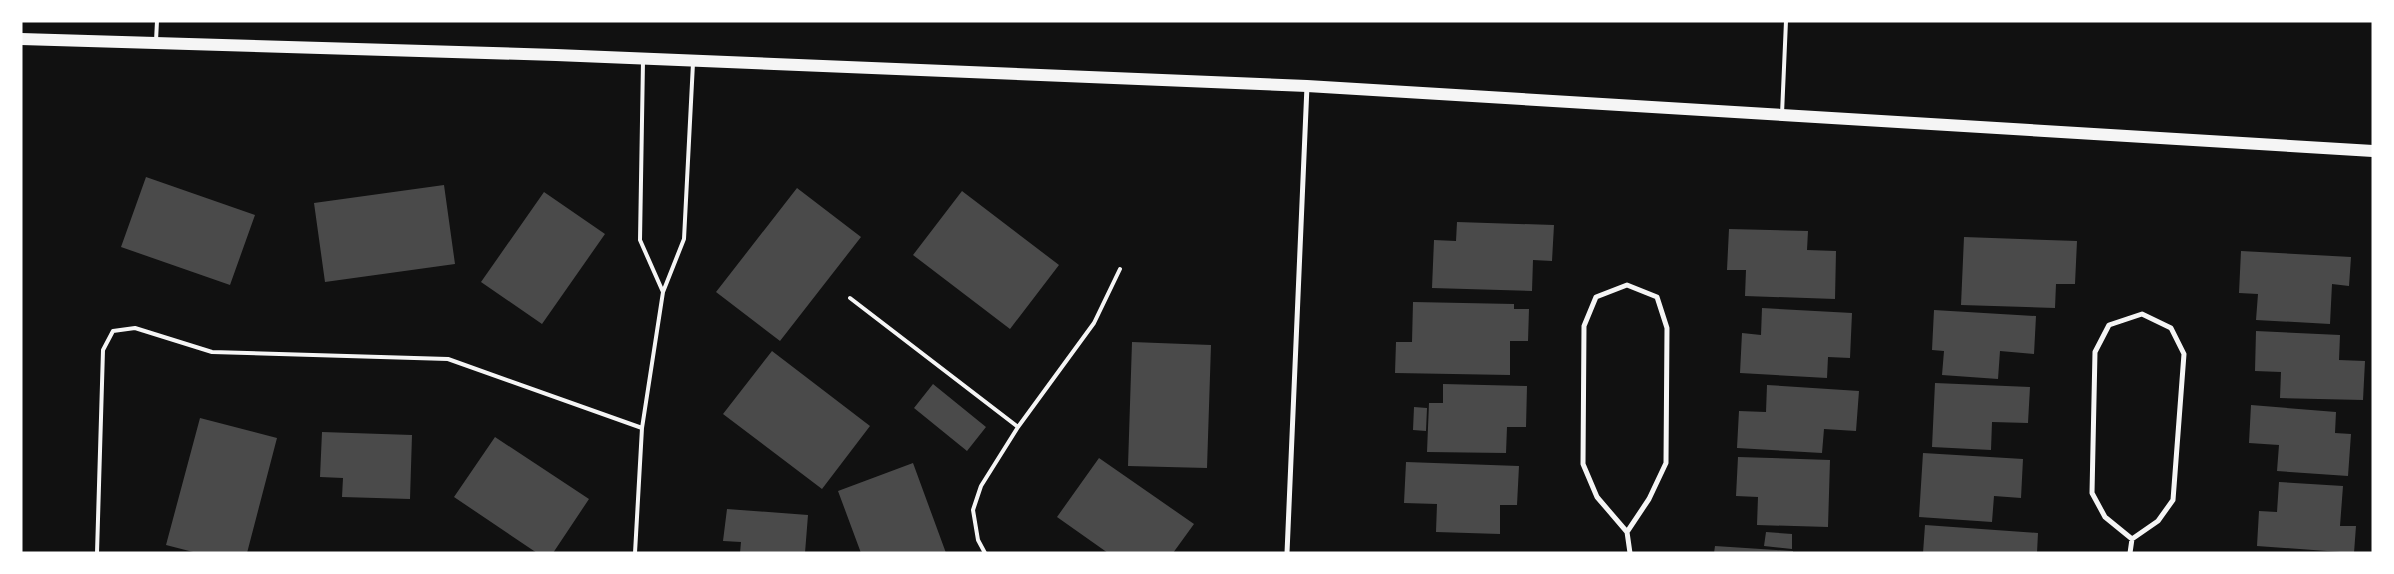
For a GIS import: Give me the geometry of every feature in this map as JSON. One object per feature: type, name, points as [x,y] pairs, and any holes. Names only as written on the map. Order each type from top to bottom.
[{"type":"main road","points":[[21,40],[643,59],[1307,86],[2373,151]]},
{"type":"street","points":[[1287,553],[1307,86]]},
{"type":"street","points":[[1627,532],[1649,499],[1666,463],[1667,328],[1657,297],[1627,285],[1596,297],[1584,326],[1583,464],[1597,497],[1627,532],[1630,553]]},
{"type":"street","points":[[2130,553],[2132,539],[2158,521],[2173,500],[2184,354],[2171,328],[2142,314],[2109,325],[2095,352],[2092,493],[2105,517],[2132,539]]},
{"type":"lane","points":[[156,43],[157,21]]},
{"type":"lane","points":[[1782,114],[1786,21]]},
{"type":"lane","points":[[643,59],[640,240],[662,292]]},
{"type":"lane","points":[[635,553],[642,428],[662,292],[684,239],[693,61]]},
{"type":"lane","points":[[985,553],[978,540],[973,510],[981,486],[1018,427],[1094,323],[1120,270]]},
{"type":"lane","points":[[850,298],[1018,427]]},
{"type":"lane","points":[[98,553],[103,350],[113,331],[135,328],[212,352],[448,359],[642,428]]},
{"type":"building","points":[[146,177],[255,215],[230,285],[121,247]]},
{"type":"building","points":[[444,185],[455,264],[325,282],[314,203]]},
{"type":"building","points":[[797,188],[861,237],[780,341],[716,292]]},
{"type":"building","points":[[962,191],[1059,265],[1010,329],[913,255]]},
{"type":"building","points":[[544,192],[605,234],[542,324],[481,282]]},
{"type":"building","points":[[1457,222],[1554,225],[1552,261],[1533,260],[1532,291],[1432,288],[1434,240],[1456,241]]},
{"type":"building","points":[[1729,229],[1808,231],[1807,250],[1836,251],[1835,299],[1745,296],[1746,270],[1727,270]]},
{"type":"building","points":[[1964,237],[2077,241],[2075,284],[2056,284],[2055,308],[1961,305]]},
{"type":"building","points":[[2241,251],[2351,257],[2349,286],[2332,284],[2330,324],[2256,320],[2258,294],[2239,293]]},
{"type":"building","points":[[1413,302],[1514,304],[1514,309],[1529,309],[1528,341],[1510,341],[1510,375],[1395,373],[1396,342],[1412,342]]},
{"type":"building","points":[[1762,308],[1852,313],[1850,358],[1828,357],[1827,378],[1740,373],[1742,333],[1761,335]]},
{"type":"building","points":[[1934,310],[2036,316],[2034,354],[2000,351],[1998,379],[1942,375],[1944,351],[1932,350]]},
{"type":"building","points":[[2256,331],[2340,335],[2339,360],[2365,361],[2363,400],[2280,398],[2281,372],[2255,371]]},
{"type":"building","points":[[1132,342],[1211,345],[1207,468],[1128,466]]},
{"type":"building","points":[[772,351],[870,426],[822,489],[723,414]]},
{"type":"building","points":[[1935,383],[2030,387],[2028,423],[1992,422],[1991,450],[1932,447]]},
{"type":"building","points":[[933,384],[986,427],[967,451],[914,408]]},
{"type":"building","points":[[1443,384],[1527,386],[1526,427],[1507,427],[1506,453],[1427,452],[1429,403],[1443,403]]},
{"type":"building","points":[[1767,385],[1859,391],[1856,431],[1824,429],[1822,453],[1737,448],[1739,411],[1766,412]]},
{"type":"building","points":[[2251,405],[2336,412],[2335,433],[2351,434],[2348,476],[2277,471],[2279,445],[2249,443]]},
{"type":"building","points":[[1414,407],[1427,408],[1426,431],[1413,430]]},
{"type":"building","points":[[200,418],[277,438],[247,553],[197,553],[166,545]]},
{"type":"building","points":[[322,432],[412,435],[410,499],[342,497],[343,478],[320,477]]},
{"type":"building","points":[[495,437],[589,499],[553,553],[537,553],[454,497]]},
{"type":"building","points":[[1923,453],[2023,459],[2021,498],[1994,496],[1992,522],[1919,517]]},
{"type":"building","points":[[1738,457],[1830,460],[1828,527],[1757,525],[1758,497],[1736,496]]},
{"type":"building","points":[[1099,458],[1194,524],[1173,553],[1108,553],[1057,517]]},
{"type":"building","points":[[1406,462],[1519,466],[1517,505],[1500,505],[1500,534],[1436,532],[1437,504],[1404,503]]},
{"type":"building","points":[[913,463],[946,553],[861,553],[838,491]]},
{"type":"building","points":[[2279,482],[2343,486],[2340,526],[2356,526],[2354,553],[2257,546],[2259,511],[2277,512]]},
{"type":"building","points":[[727,509],[808,515],[805,553],[740,553],[741,542],[723,541]]},
{"type":"building","points":[[1925,525],[2038,533],[2037,553],[1923,553]]},
{"type":"building","points":[[1766,532],[1792,534],[1792,549],[1764,546]]},
{"type":"building","points":[[1715,546],[1793,551],[1793,553],[1714,553]]}]
